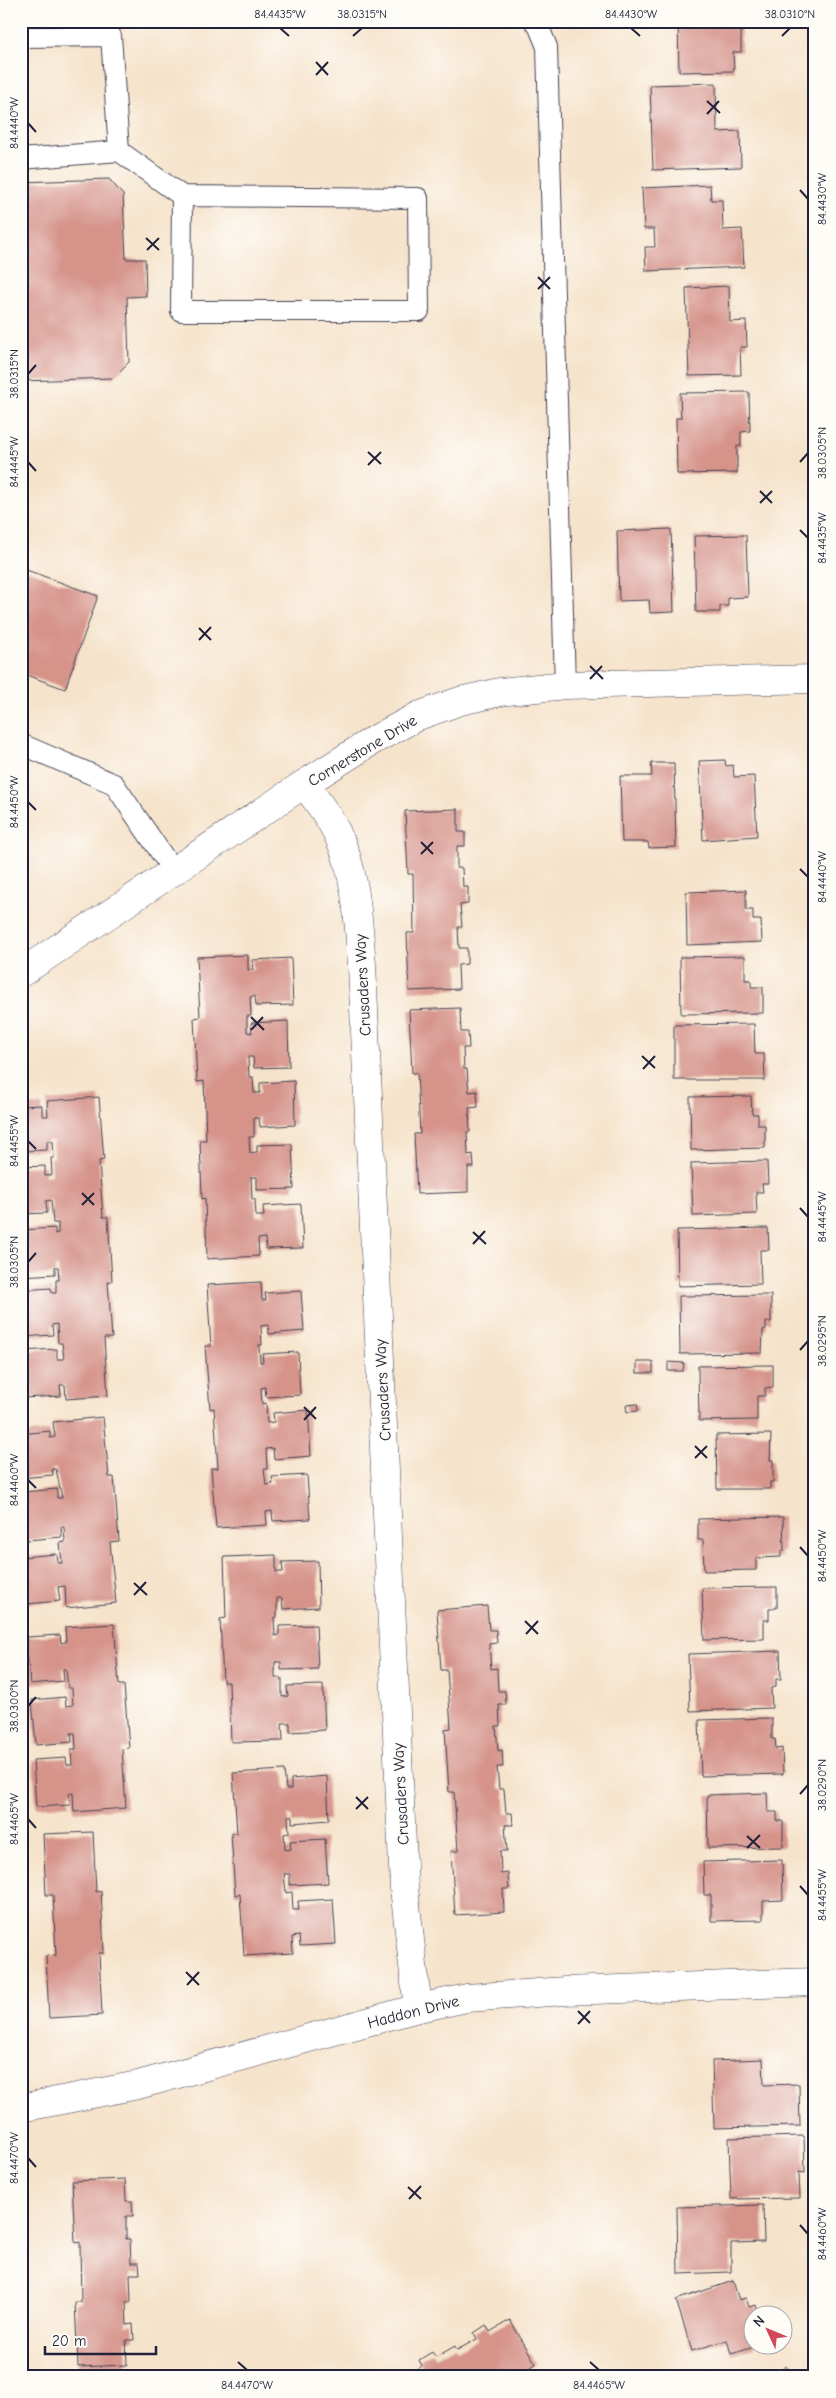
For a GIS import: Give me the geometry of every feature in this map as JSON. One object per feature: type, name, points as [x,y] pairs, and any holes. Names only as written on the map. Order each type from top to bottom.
[{"type":"street","name":"Cornerstone Drive","points":[[21,972],[372,741],[418,716],[460,700],[500,692],[565,685],[815,679]]},
{"type":"street","name":"Crusaders Way","points":[[304,784],[337,833],[348,862],[356,894],[362,966],[404,1888],[418,2008]]},
{"type":"street","name":"Haddon Drive","points":[[21,2108],[138,2085],[418,2008],[467,1998],[565,1991],[815,1982]]},
{"type":"lane","points":[[534,21],[538,24],[547,47],[565,685]]},
{"type":"lane","points":[[21,37],[111,28],[119,151]]},
{"type":"lane","points":[[21,159],[119,151],[182,196],[418,198],[419,311],[180,311],[182,196]]},
{"type":"lane","points":[[21,744],[114,784],[174,872]]},
{"type":"building","points":[[678,21],[741,21],[741,52],[733,52],[734,71],[679,72]]},
{"type":"building","points":[[716,83],[717,132],[740,131],[741,167],[653,170],[650,85]]},
{"type":"building","points":[[109,179],[123,195],[126,259],[145,259],[146,296],[127,297],[129,362],[113,378],[21,381],[21,182]]},
{"type":"building","points":[[710,185],[711,200],[722,200],[723,230],[742,229],[744,267],[646,271],[645,247],[655,247],[654,229],[644,229],[642,188]]},
{"type":"building","points":[[729,286],[730,322],[746,321],[747,347],[740,347],[741,375],[689,376],[686,288]]},
{"type":"building","points":[[749,392],[750,431],[741,432],[741,446],[737,446],[737,473],[677,474],[676,418],[681,418],[680,393]]},
{"type":"building","points":[[671,529],[674,612],[650,613],[649,600],[619,601],[617,531]]},
{"type":"building","points":[[746,535],[748,597],[728,598],[728,606],[720,606],[720,612],[696,612],[694,536]]},
{"type":"building","points":[[21,568],[98,596],[65,689],[21,673]]},
{"type":"building","points":[[725,760],[726,766],[733,765],[734,777],[754,776],[757,836],[703,840],[699,761]]},
{"type":"building","points":[[651,763],[674,763],[676,847],[649,848],[648,842],[622,842],[620,776],[652,776]]},
{"type":"building","points":[[458,809],[458,832],[465,832],[465,846],[457,846],[457,868],[462,868],[463,887],[468,887],[468,904],[460,905],[462,927],[458,927],[459,948],[467,948],[467,964],[458,965],[459,989],[409,991],[407,933],[414,933],[413,874],[408,874],[405,811]]},
{"type":"building","points":[[746,890],[746,910],[753,910],[753,920],[761,920],[762,942],[687,945],[686,892]]},
{"type":"building","points":[[248,955],[248,970],[253,970],[252,960],[291,958],[293,1005],[256,1006],[255,996],[250,997],[251,1016],[247,1016],[247,1032],[252,1033],[251,1023],[288,1021],[289,1067],[254,1068],[253,1057],[248,1057],[249,1077],[253,1077],[254,1093],[260,1093],[260,1083],[294,1081],[295,1125],[260,1127],[259,1118],[254,1118],[254,1137],[249,1137],[250,1153],[257,1152],[257,1145],[292,1144],[294,1189],[257,1190],[257,1177],[251,1177],[252,1199],[255,1199],[256,1216],[264,1216],[263,1206],[301,1204],[303,1248],[266,1249],[265,1238],[258,1239],[259,1256],[207,1259],[205,1198],[202,1199],[200,1140],[206,1140],[204,1081],[197,1082],[194,1018],[200,1017],[197,957]]},
{"type":"building","points":[[745,956],[745,980],[751,980],[751,987],[763,987],[763,1013],[681,1014],[680,957]]},
{"type":"building","points":[[460,1008],[461,1032],[468,1032],[469,1048],[463,1048],[464,1069],[467,1069],[469,1092],[477,1091],[478,1107],[469,1108],[470,1132],[467,1132],[468,1155],[473,1154],[474,1167],[468,1167],[468,1192],[417,1194],[414,1134],[420,1134],[417,1073],[412,1073],[409,1010]]},
{"type":"building","points":[[754,1024],[755,1054],[764,1054],[765,1080],[674,1080],[674,1025]]},
{"type":"building","points":[[751,1096],[752,1114],[758,1114],[758,1125],[765,1125],[765,1148],[691,1150],[690,1097]]},
{"type":"building","points":[[99,1097],[104,1160],[99,1161],[103,1217],[108,1217],[112,1281],[108,1282],[112,1338],[104,1338],[108,1396],[66,1399],[65,1385],[60,1385],[61,1396],[23,1398],[21,1351],[57,1349],[57,1359],[64,1359],[62,1343],[58,1343],[57,1324],[52,1325],[53,1335],[21,1337],[21,1290],[51,1288],[52,1293],[56,1293],[56,1280],[59,1280],[58,1267],[55,1267],[55,1274],[21,1276],[21,1230],[55,1228],[55,1234],[58,1233],[58,1223],[53,1223],[51,1200],[46,1201],[47,1213],[21,1214],[21,1167],[45,1166],[45,1176],[52,1175],[51,1158],[54,1158],[53,1141],[47,1141],[47,1150],[21,1151],[21,1106],[42,1105],[42,1116],[48,1116],[47,1101]]},
{"type":"building","points":[[767,1161],[768,1184],[762,1184],[763,1192],[756,1192],[757,1214],[693,1216],[691,1163]]},
{"type":"building","points":[[768,1228],[769,1250],[760,1250],[761,1284],[678,1286],[677,1230]]},
{"type":"building","points":[[261,1282],[262,1300],[266,1300],[265,1293],[301,1291],[304,1331],[269,1334],[268,1325],[261,1326],[262,1345],[259,1345],[260,1362],[263,1362],[262,1354],[298,1352],[300,1395],[266,1397],[265,1387],[261,1388],[262,1404],[266,1403],[267,1423],[274,1422],[273,1413],[308,1410],[311,1456],[274,1459],[273,1448],[266,1449],[267,1469],[264,1469],[266,1485],[273,1484],[272,1477],[307,1475],[310,1519],[273,1521],[272,1511],[266,1512],[267,1525],[216,1528],[211,1468],[218,1468],[214,1408],[210,1409],[205,1346],[211,1346],[207,1285]]},
{"type":"building","points":[[771,1295],[771,1322],[766,1322],[766,1329],[763,1330],[762,1353],[680,1354],[679,1296]]},
{"type":"building","points":[[637,1362],[653,1362],[653,1373],[637,1373]]},
{"type":"building","points":[[668,1362],[684,1363],[683,1371],[668,1371]]},
{"type":"building","points":[[773,1365],[773,1387],[765,1388],[765,1396],[757,1396],[757,1420],[699,1421],[698,1366]]},
{"type":"building","points":[[637,1404],[638,1411],[627,1412],[626,1405]]},
{"type":"building","points":[[103,1417],[109,1477],[114,1477],[119,1541],[110,1542],[116,1603],[66,1608],[65,1586],[58,1587],[60,1601],[26,1604],[21,1557],[57,1554],[58,1563],[62,1563],[60,1543],[65,1542],[64,1527],[61,1527],[62,1537],[27,1540],[23,1492],[57,1489],[57,1498],[62,1498],[56,1469],[52,1469],[53,1475],[21,1478],[21,1434],[50,1431],[50,1438],[55,1437],[53,1422]]},
{"type":"building","points":[[771,1434],[770,1460],[773,1460],[773,1482],[770,1482],[770,1489],[717,1489],[716,1435]]},
{"type":"building","points":[[783,1517],[784,1551],[781,1551],[781,1557],[756,1558],[756,1570],[704,1571],[703,1540],[698,1540],[698,1519]]},
{"type":"building","points":[[276,1555],[276,1572],[283,1572],[282,1562],[318,1561],[319,1607],[283,1609],[282,1598],[277,1598],[277,1617],[274,1618],[275,1636],[279,1635],[279,1626],[316,1625],[318,1669],[281,1670],[281,1662],[275,1662],[275,1678],[282,1678],[282,1697],[288,1696],[287,1686],[323,1685],[325,1730],[290,1732],[290,1723],[282,1723],[283,1741],[231,1742],[229,1682],[223,1682],[220,1619],[226,1618],[224,1557]]},
{"type":"building","points":[[777,1587],[777,1608],[769,1608],[769,1620],[764,1620],[764,1639],[704,1640],[702,1588]]},
{"type":"building","points":[[487,1606],[489,1630],[496,1630],[497,1643],[489,1644],[491,1669],[497,1668],[498,1691],[505,1691],[506,1705],[499,1705],[500,1726],[496,1726],[498,1751],[502,1750],[503,1767],[497,1767],[499,1789],[504,1789],[506,1813],[512,1813],[513,1825],[505,1825],[507,1851],[500,1851],[501,1874],[508,1873],[509,1889],[503,1889],[504,1912],[455,1915],[451,1851],[458,1851],[454,1792],[449,1792],[445,1729],[451,1728],[447,1670],[441,1670],[437,1610]]},
{"type":"building","points":[[114,1624],[119,1685],[124,1685],[129,1748],[122,1749],[126,1808],[74,1812],[73,1793],[69,1794],[70,1805],[36,1807],[33,1760],[66,1758],[67,1765],[72,1765],[71,1749],[76,1749],[75,1733],[71,1733],[72,1742],[36,1745],[32,1700],[65,1697],[66,1706],[73,1705],[72,1688],[68,1688],[66,1669],[63,1669],[64,1681],[30,1684],[26,1637],[60,1635],[61,1643],[66,1642],[65,1627]]},
{"type":"building","points":[[780,1651],[781,1679],[776,1679],[776,1687],[771,1688],[772,1708],[690,1711],[688,1654]]},
{"type":"building","points":[[772,1718],[772,1739],[775,1739],[776,1749],[782,1748],[783,1774],[701,1776],[699,1720]]},
{"type":"building","points":[[284,1770],[286,1789],[291,1789],[291,1779],[327,1776],[329,1820],[292,1823],[292,1816],[288,1816],[289,1833],[284,1834],[285,1850],[291,1849],[290,1841],[325,1839],[328,1883],[290,1885],[290,1874],[284,1874],[286,1893],[292,1892],[293,1910],[299,1910],[298,1901],[333,1899],[336,1944],[300,1946],[299,1936],[292,1937],[293,1953],[244,1956],[240,1894],[235,1895],[231,1833],[237,1833],[233,1773]]},
{"type":"building","points":[[767,1793],[768,1812],[777,1812],[777,1821],[783,1821],[783,1847],[708,1848],[707,1795]]},
{"type":"building","points":[[93,1832],[96,1892],[101,1891],[104,1953],[99,1953],[102,2015],[49,2018],[46,1956],[56,1955],[53,1895],[46,1895],[43,1834]]},
{"type":"building","points":[[782,1860],[783,1900],[763,1901],[763,1920],[711,1921],[711,1895],[704,1895],[703,1862]]},
{"type":"building","points":[[763,2059],[764,2085],[799,2084],[800,2126],[714,2128],[712,2061]]},
{"type":"building","points":[[804,2136],[805,2173],[799,2172],[800,2198],[731,2199],[729,2138]]},
{"type":"building","points":[[125,2179],[126,2201],[132,2201],[133,2216],[126,2216],[126,2239],[130,2239],[131,2263],[139,2263],[140,2274],[130,2274],[131,2302],[126,2302],[127,2325],[133,2324],[134,2340],[126,2340],[127,2365],[78,2367],[75,2302],[81,2302],[80,2242],[75,2243],[72,2181]]},
{"type":"building","points":[[763,2205],[764,2242],[731,2243],[731,2272],[678,2274],[677,2207]]},
{"type":"building","points":[[733,2281],[739,2300],[746,2298],[749,2306],[744,2306],[744,2350],[731,2354],[727,2340],[692,2351],[676,2300]]},
{"type":"building","points":[[510,2320],[536,2364],[522,2372],[525,2377],[404,2377],[422,2366],[419,2360],[432,2352],[436,2357],[455,2346],[457,2350],[477,2339],[474,2333],[486,2325],[490,2332]]},
{"type":"building","points":[[785,2366],[799,2377],[776,2377]]}]
